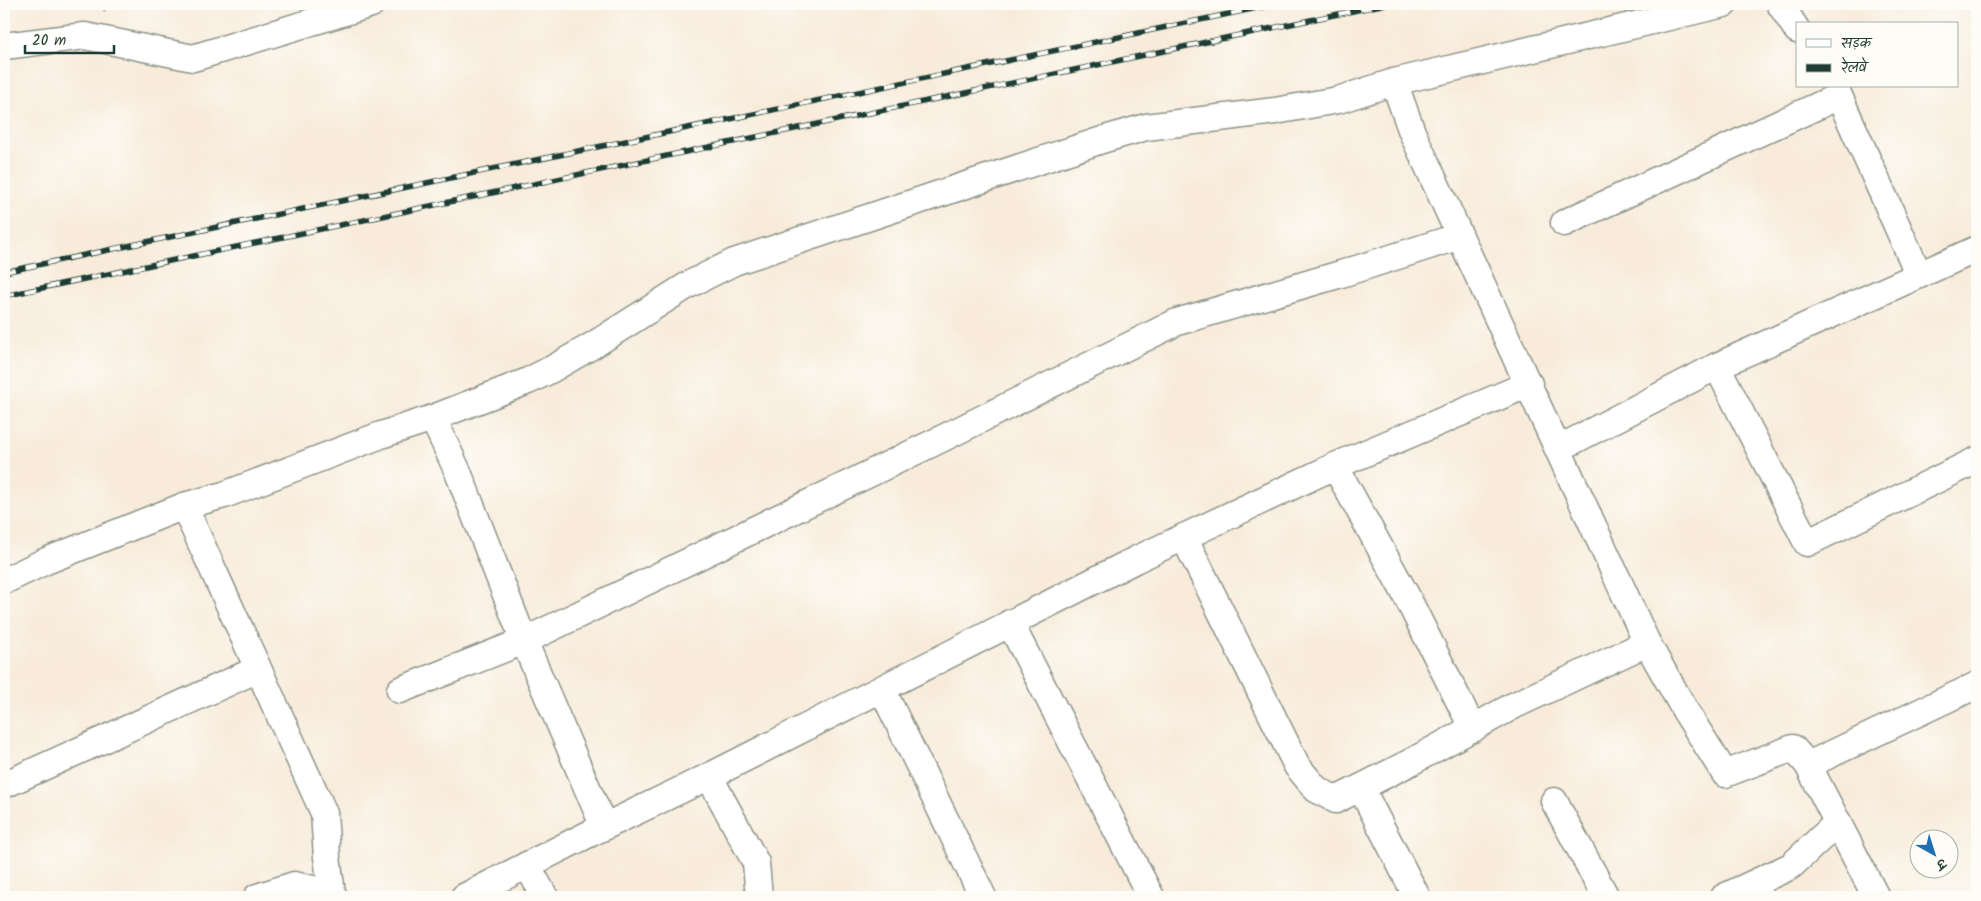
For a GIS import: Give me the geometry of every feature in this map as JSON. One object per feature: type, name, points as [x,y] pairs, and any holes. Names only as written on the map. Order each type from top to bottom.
[{"type":"street","points":[[4,46],[86,36],[193,58],[371,4]]},
{"type":"street","points":[[4,581],[46,561],[184,506],[224,495],[520,384],[552,369],[688,285],[734,262],[1146,127],[1303,107],[1338,100],[1394,82],[1724,4]]},
{"type":"street","points":[[1780,4],[1796,28]]},
{"type":"street","points":[[1394,82],[1412,132],[1647,643],[1686,712],[1724,774],[1793,748],[1808,765],[1876,897]]},
{"type":"street","points":[[1564,223],[1836,91],[1918,275]]},
{"type":"street","points":[[400,690],[524,641],[943,438],[1176,322],[1340,274],[1460,236]]},
{"type":"street","points":[[1558,449],[1717,366],[1977,249]]},
{"type":"street","points":[[1717,366],[1807,543],[1977,460]]},
{"type":"street","points":[[464,897],[1184,537],[1335,466],[1529,384]]},
{"type":"street","points":[[433,418],[458,472],[524,641],[604,827]]},
{"type":"street","points":[[1335,466],[1406,595],[1473,728]]},
{"type":"street","points":[[184,506],[324,813],[327,857],[333,895],[294,885],[257,897]]},
{"type":"street","points":[[1184,537],[1297,766],[1316,789],[1336,800],[1514,706],[1647,643]]},
{"type":"street","points":[[1010,623],[1152,897]]},
{"type":"street","points":[[4,785],[258,669]]},
{"type":"street","points":[[1808,765],[1977,685]]},
{"type":"street","points":[[882,689],[983,897]]},
{"type":"street","points":[[709,776],[756,863],[760,897]]},
{"type":"street","points":[[1361,788],[1416,897]]},
{"type":"street","points":[[1554,801],[1606,897]]},
{"type":"street","points":[[1724,897],[1791,866],[1838,822]]},
{"type":"street","points":[[527,865],[545,897]]},
{"type":"railway","points":[[4,272],[1276,4]]},
{"type":"railway","points":[[4,296],[1386,4]]}]
